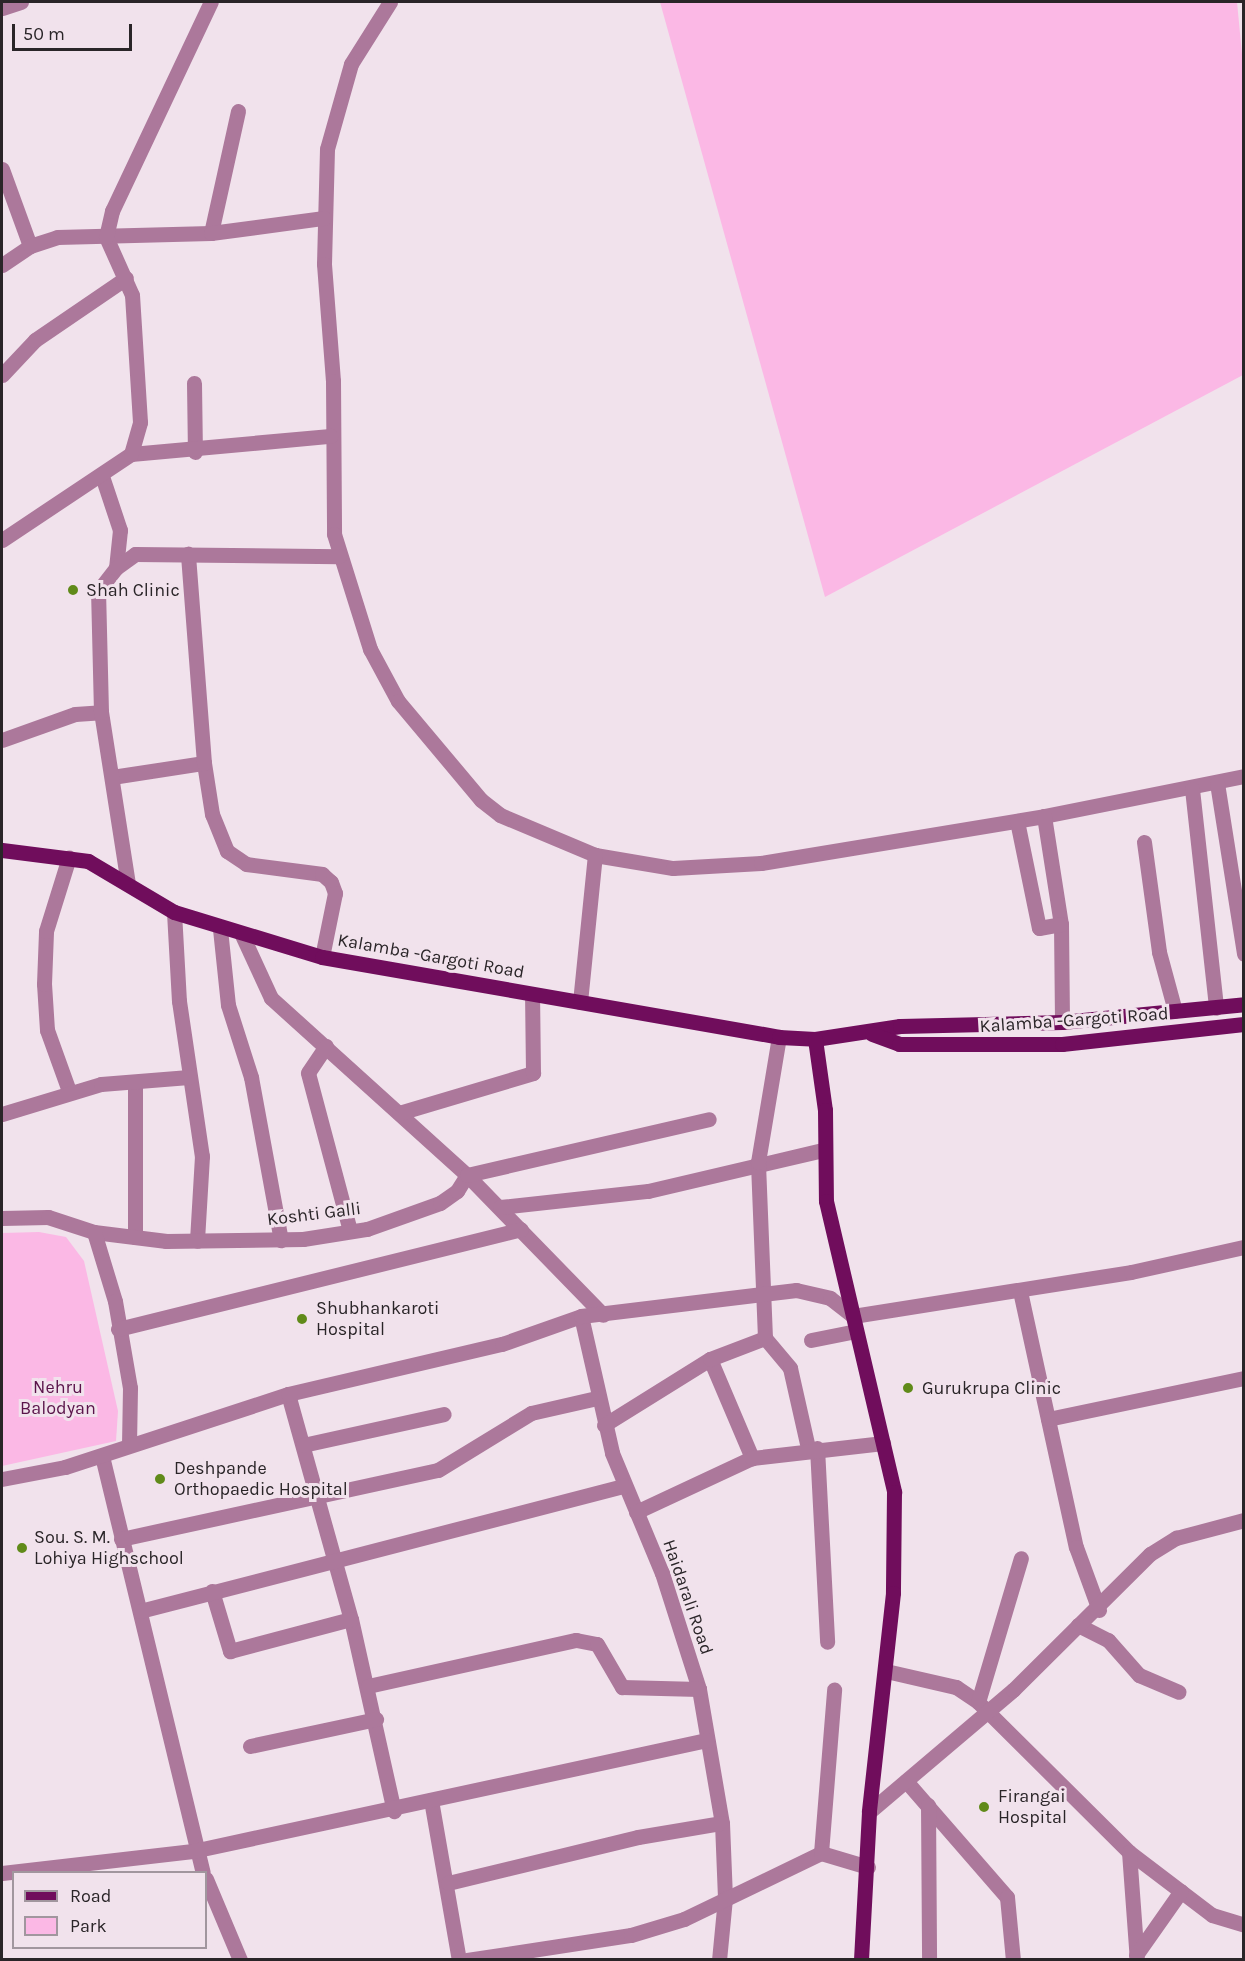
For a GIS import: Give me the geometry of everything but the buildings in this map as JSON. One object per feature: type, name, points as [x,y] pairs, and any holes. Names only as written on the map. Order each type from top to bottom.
[{"type":"main road","name":"Kalamba -Gargoti Road","points":[[2,850],[88,861],[174,912],[242,935],[322,957],[779,1037],[815,1039],[872,1034],[900,1026],[1062,1022],[1244,1004]]},
{"type":"main road","name":"Kalamba -Gargoti Road","points":[[872,1034],[899,1044],[1030,1045],[1244,1024]]},
{"type":"main road","points":[[815,1039],[825,1110],[823,1150],[826,1201],[894,1492],[886,1671],[869,1812],[868,1867],[861,1959]]},
{"type":"street","points":[[2,8],[21,2]]},
{"type":"street","points":[[131,454],[140,422],[132,295],[106,237],[112,211],[211,2]]},
{"type":"street","points":[[390,2],[363,39],[340,94],[327,149],[324,218],[333,381],[330,436],[339,556],[370,649],[398,701],[437,753],[500,815],[595,855],[673,868],[721,867],[1017,821],[1192,789],[1244,776]]},
{"type":"street","points":[[211,233],[238,111]]},
{"type":"street","points":[[2,169],[30,246]]},
{"type":"street","points":[[2,265],[30,246],[57,237],[211,233],[324,218]]},
{"type":"street","points":[[2,375],[35,340],[126,278]]},
{"type":"street","points":[[194,383],[195,452]]},
{"type":"street","points":[[2,540],[102,476],[131,454],[195,452],[330,436]]},
{"type":"street","points":[[102,476],[120,530],[116,568]]},
{"type":"street","points":[[128,884],[101,712],[98,591],[116,568],[135,554],[339,556]]},
{"type":"street","points":[[188,554],[204,763],[212,814],[226,851],[246,864],[322,874],[331,882],[334,892],[322,957]]},
{"type":"street","points":[[2,740],[75,714],[101,712]]},
{"type":"street","points":[[112,777],[204,763]]},
{"type":"street","points":[[1217,783],[1244,954]]},
{"type":"street","points":[[1192,789],[1216,1008]]},
{"type":"street","points":[[1044,816],[1061,924],[1062,1022]]},
{"type":"street","points":[[1017,821],[1039,928],[1061,924]]},
{"type":"street","points":[[1144,842],[1160,952],[1175,1011]]},
{"type":"street","points":[[580,1002],[595,855]]},
{"type":"street","points":[[69,857],[46,931],[44,984],[47,1030],[69,1091]]},
{"type":"street","points":[[174,912],[189,1077],[202,1156],[197,1241]]},
{"type":"street","points":[[220,928],[228,1005],[251,1077],[281,1240]]},
{"type":"street","points":[[242,935],[271,998],[467,1175],[603,1315]]},
{"type":"street","points":[[399,1113],[532,1073],[531,994]]},
{"type":"street","points":[[779,1037],[758,1162],[765,1290],[765,1338],[790,1368],[812,1448],[827,1642]]},
{"type":"street","points":[[326,1046],[308,1073],[350,1231]]},
{"type":"street","points":[[2,1114],[69,1091],[189,1077]]},
{"type":"street","points":[[135,1083],[135,1237]]},
{"type":"street","points":[[467,1175],[647,1131],[709,1119]]},
{"type":"street","points":[[500,1208],[648,1191],[758,1162],[823,1150]]},
{"type":"street","name":"Koshti Galli","points":[[2,1218],[48,1217],[94,1232],[135,1237],[197,1241],[281,1240],[350,1231],[440,1203],[457,1191],[467,1175]]},
{"type":"street","points":[[118,1329],[521,1229]]},
{"type":"street","points":[[94,1232],[130,1388],[129,1445]]},
{"type":"street","points":[[2,1479],[65,1467],[288,1394],[502,1344],[580,1316],[603,1315],[765,1290],[817,1293],[853,1316],[1020,1291],[1244,1247]]},
{"type":"street","points":[[1020,1291],[1076,1547],[1099,1610]]},
{"type":"street","name":"Haidarali Road","points":[[580,1316],[603,1425],[699,1689],[722,1823],[725,1898],[719,1959]]},
{"type":"street","points":[[811,1340],[856,1331]]},
{"type":"street","points":[[603,1425],[710,1359],[765,1338]]},
{"type":"street","points":[[710,1359],[752,1458]]},
{"type":"street","points":[[1048,1419],[1244,1378]]},
{"type":"street","points":[[288,1394],[351,1618],[376,1719],[394,1811]]},
{"type":"street","points":[[121,1539],[438,1470],[531,1413],[597,1398]]},
{"type":"street","points":[[303,1444],[444,1414]]},
{"type":"street","points":[[636,1512],[752,1458],[812,1448],[883,1443]]},
{"type":"street","points":[[102,1456],[140,1611],[194,1851],[203,1871]]},
{"type":"street","points":[[140,1611],[624,1486]]},
{"type":"street","points":[[869,1812],[906,1781],[982,1706],[1099,1610],[1150,1554],[1176,1538],[1244,1520]]},
{"type":"street","points":[[982,1706],[1021,1557]]},
{"type":"street","points":[[212,1591],[230,1651],[351,1618]]},
{"type":"street","points":[[1078,1625],[1108,1641],[1139,1675],[1179,1692]]},
{"type":"street","points":[[368,1686],[527,1648],[586,1640],[601,1649],[622,1687],[699,1689]]},
{"type":"street","points":[[886,1671],[956,1687],[982,1706],[1129,1852],[1212,1915],[1244,1925]]},
{"type":"street","points":[[821,1853],[834,1690]]},
{"type":"street","points":[[250,1746],[376,1719]]},
{"type":"street","points":[[19,1871],[194,1851],[394,1811],[431,1800],[707,1740]]},
{"type":"street","points":[[906,1781],[1007,1897],[1013,1959]]},
{"type":"street","points":[[431,1800],[448,1883],[459,1959]]},
{"type":"street","points":[[928,1805],[929,1959]]},
{"type":"street","points":[[448,1883],[638,1837],[722,1823]]},
{"type":"street","points":[[1129,1852],[1136,1957]]},
{"type":"street","points":[[467,1959],[631,1935],[684,1919],[821,1853],[868,1867]]},
{"type":"street","points":[[207,1881],[240,1959]]},
{"type":"street","points":[[1136,1957],[1181,1891]]},
{"type":"green space","points":[[660,2],[1237,2],[1244,75],[1243,375],[825,597]]},
{"type":"green space","name":"Nehru Balodyan","points":[[39,1232],[66,1237],[84,1261],[118,1411],[116,1441],[2,1466],[2,1233]]},
{"type":"place","name":"Shah Clinic","points":[[73,590]]},
{"type":"place","name":"Shubhankaroti Hospital","points":[[302,1319]]},
{"type":"place","name":"Gurukrupa Clinic","points":[[908,1388]]},
{"type":"place","name":"Deshpande Orthopaedic Hospital","points":[[160,1479]]},
{"type":"place","name":"Sou. S. M. Lohiya Highschool","points":[[22,1548]]},
{"type":"place","name":"Firangai Hospital","points":[[984,1807]]}]
